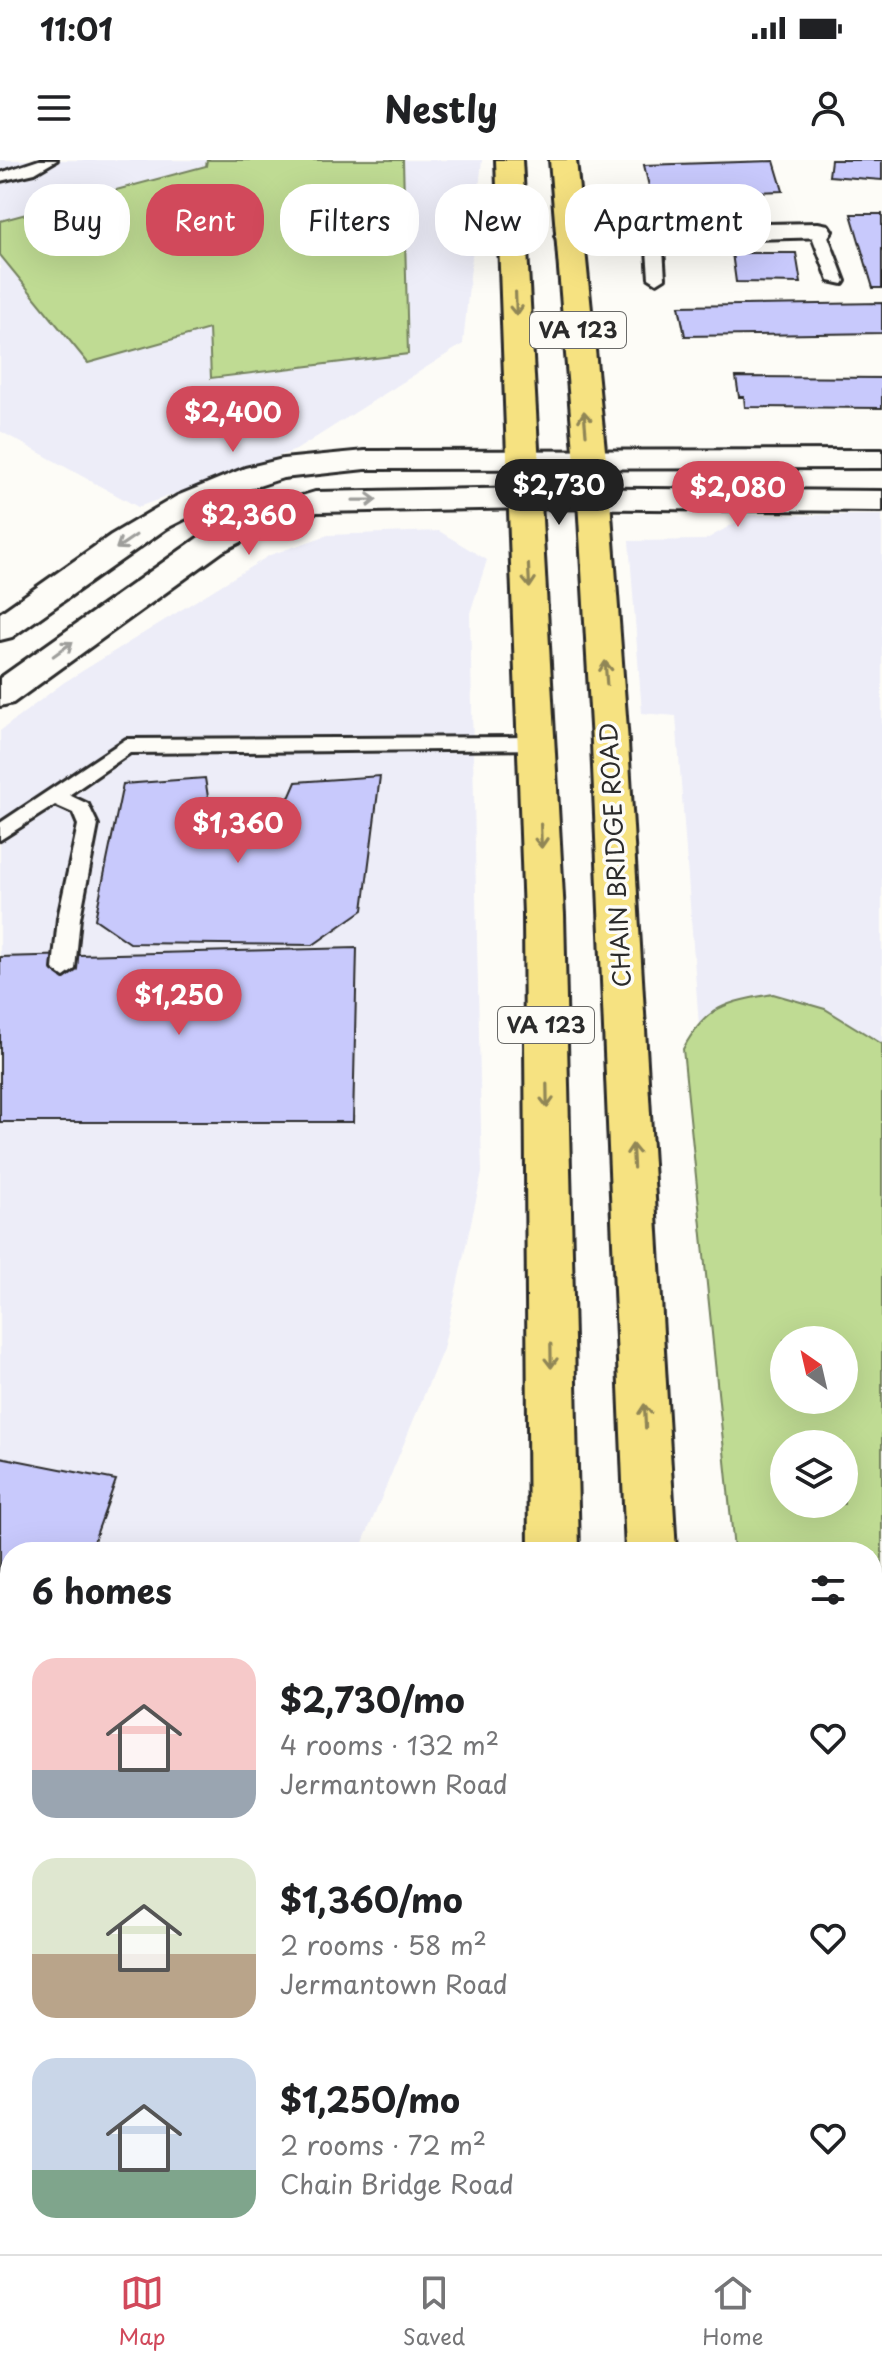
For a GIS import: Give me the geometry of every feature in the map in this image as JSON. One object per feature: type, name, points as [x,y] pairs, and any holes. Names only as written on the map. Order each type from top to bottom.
[{"type":"main road","name":"VA 123","points":[[509,160],[544,930],[554,1542]]},
{"type":"main road","name":"CHAIN BRIDGE ROAD","points":[[563,160],[565,185]]},
{"type":"main road","points":[[771,232],[818,231]]},
{"type":"main road","name":"CHAIN BRIDGE ROAD","points":[[571,256],[594,500],[629,1072],[651,1542]]},
{"type":"main road","points":[[0,695],[211,544],[266,517],[315,502],[524,479],[588,460],[882,459]]},
{"type":"main road","points":[[0,629],[142,531],[203,497],[254,476],[317,463],[365,460],[524,479],[594,500],[882,501]]},
{"type":"main road","points":[[649,1494],[668,1542]]},
{"type":"lane","points":[[0,177],[30,170],[50,160]]},
{"type":"lane","points":[[818,231],[837,281]]},
{"type":"lane","points":[[655,256],[657,278]]},
{"type":"lane","points":[[0,833],[126,746],[537,744]]},
{"type":"lane","points":[[54,796],[81,809],[88,825],[69,918],[64,969]]},
{"type":"shaded area","points":[[0,160],[482,160],[480,184],[435,184],[435,256],[472,256],[463,344],[296,450],[138,507],[0,431]]},
{"type":"shaded area","points":[[749,515],[882,515],[882,1542],[866,1542],[852,1518],[858,1518],[858,1430],[772,1430],[725,1376],[676,716],[642,713],[629,541],[705,540]]},
{"type":"shaded area","points":[[439,531],[487,560],[470,613],[482,1173],[443,1349],[363,1542],[0,1542],[0,731],[63,683],[270,555],[328,535]]},
{"type":"green space","points":[[207,160],[403,160],[404,184],[280,184],[280,256],[405,256],[408,354],[211,378],[209,329],[88,363],[0,255],[0,221],[24,215],[24,256],[130,256],[130,186],[206,166]]},
{"type":"green space","points":[[773,994],[825,1009],[882,1044],[882,1542],[733,1542],[683,1049],[700,1023],[719,1008]]},
{"type":"building","points":[[831,160],[882,160],[882,180],[829,176]]},
{"type":"building","points":[[774,161],[783,191],[771,191],[771,184],[648,184],[644,165]]},
{"type":"building","points":[[851,214],[882,214],[882,288],[873,288]]},
{"type":"building","points":[[796,253],[801,283],[736,282],[732,256]]},
{"type":"building","points":[[882,303],[882,333],[685,336],[679,306]]},
{"type":"building","points":[[736,377],[882,378],[882,408],[745,407],[744,397],[739,397]]},
{"type":"building","points":[[380,776],[363,910],[313,945],[130,943],[95,919],[123,784],[205,778],[208,797],[214,808],[229,815],[247,816],[263,814],[280,805],[290,796],[296,782]]},
{"type":"building","points":[[357,948],[353,1122],[0,1122],[0,957]]},
{"type":"building","points":[[0,1457],[116,1480],[94,1542],[0,1542]]}]
